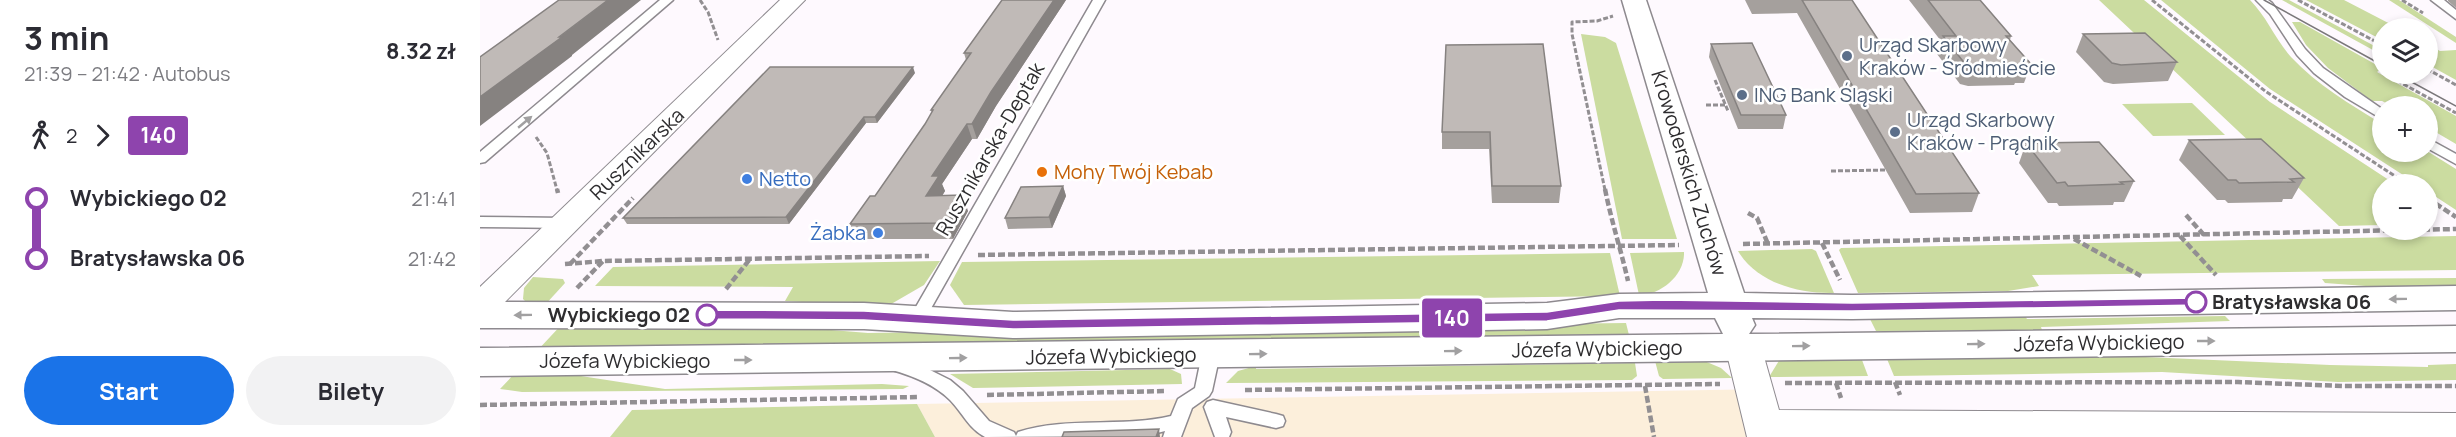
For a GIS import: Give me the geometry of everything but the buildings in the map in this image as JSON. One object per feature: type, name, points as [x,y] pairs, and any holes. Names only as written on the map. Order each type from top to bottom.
[{"type":"street","name":"Rusznikarska","points":[[480,307],[793,0]]},
{"type":"street","name":"Krowoderskich Zuchów","points":[[1625,7],[1743,346]]},
{"type":"street","name":"Józefa Wybickiego","points":[[480,315],[852,315],[1013,325],[1547,316],[1619,306],[1852,307],[2456,298]]},
{"type":"street","name":"Józefa Wybickiego","points":[[480,362],[2456,339]]},
{"type":"street","points":[[1743,346],[1765,431],[2456,428]]},
{"type":"lane","points":[[480,159],[667,0]]},
{"type":"lane","name":"Rusznikarska-Deptak","points":[[917,319],[1099,0]]},
{"type":"lane","points":[[2262,0],[2280,19],[2307,59],[2329,79],[2372,108]]},
{"type":"lane","points":[[2437,0],[2456,16]]},
{"type":"lane","points":[[2438,149],[2456,160]]},
{"type":"lane","points":[[480,222],[565,223]]},
{"type":"lane","points":[[1025,437],[1063,430],[1175,429],[1184,404],[1203,391],[1211,354]]},
{"type":"lane","points":[[878,359],[934,377],[957,396],[983,429],[1007,437]]},
{"type":"lane","points":[[1222,432],[1213,407],[1276,421]]},
{"type":"path","points":[[700,0],[708,12],[715,33],[730,63]]},
{"type":"path","points":[[2152,0],[2265,91],[2392,174]]},
{"type":"path","points":[[2298,0],[2372,40]]},
{"type":"path","points":[[1625,7],[1597,21],[1572,22],[1571,28],[1615,238],[1620,247],[1629,288]]},
{"type":"path","points":[[2438,75],[2456,85]]},
{"type":"path","points":[[1716,80],[1728,111]]},
{"type":"path","points":[[2403,84],[2456,113]]},
{"type":"path","points":[[1706,105],[1727,105]]},
{"type":"path","points":[[525,122],[547,153],[565,223]]},
{"type":"path","points":[[1831,171],[1886,170]]},
{"type":"path","points":[[2438,205],[2456,217]]},
{"type":"path","points":[[624,208],[631,208]]},
{"type":"path","points":[[1748,213],[1757,218],[1768,244]]},
{"type":"path","points":[[2186,215],[2204,235]]},
{"type":"path","points":[[1740,244],[2073,239],[2456,229]]},
{"type":"path","points":[[2180,236],[2218,277]]},
{"type":"path","points":[[2073,239],[2146,278]]},
{"type":"path","points":[[1822,243],[1842,284]]},
{"type":"path","points":[[977,255],[1684,245]]},
{"type":"path","points":[[560,264],[603,261],[931,256]]},
{"type":"path","points":[[722,294],[750,259]]},
{"type":"path","points":[[572,293],[603,261]]},
{"type":"path","points":[[1779,383],[2238,382],[2343,386],[2456,386]]},
{"type":"path","points":[[1234,390],[1726,384]]},
{"type":"path","points":[[1644,386],[1654,437]]},
{"type":"path","points":[[982,395],[1177,391]]},
{"type":"path","points":[[480,405],[930,396]]},
{"type":"shaded area","points":[[1768,389],[1782,437],[935,437],[917,404]]},
{"type":"green space","points":[[2099,0],[2144,0],[2270,102],[2380,174],[2372,174],[2372,225],[2339,226]]},
{"type":"green space","points":[[2161,0],[2250,0],[2285,50],[2301,67],[2334,94],[2372,118],[2372,155],[2270,89]]},
{"type":"green space","points":[[2282,0],[2289,0],[2372,45],[2372,50]]},
{"type":"green space","points":[[2306,0],[2344,0],[2379,18],[2372,18],[2372,35]]},
{"type":"green space","points":[[2389,0],[2399,0],[2427,18],[2417,18]]},
{"type":"green space","points":[[2292,22],[2300,22],[2372,62],[2372,84],[2399,84],[2420,96],[2372,96],[2372,101],[2328,68],[2306,45]]},
{"type":"green space","points":[[2438,25],[2456,37],[2456,43],[2438,31]]},
{"type":"green space","points":[[1581,34],[1605,37],[1616,43],[1677,239],[1622,239]]},
{"type":"green space","points":[[2438,50],[2456,50],[2456,80],[2438,70]]},
{"type":"green space","points":[[2192,103],[2225,135],[2153,136],[2122,104]]},
{"type":"green space","points":[[2438,106],[2456,116],[2456,144],[2438,133]]},
{"type":"green space","points":[[2438,158],[2456,169],[2456,210],[2438,198],[2438,174],[2402,174],[2383,162],[2438,162]]},
{"type":"green space","points":[[2438,236],[2456,236],[2456,270],[2032,275],[2039,286],[2008,291],[1858,293],[1839,250],[1841,248],[2372,238],[2372,240],[2438,240]]},
{"type":"green space","points":[[1812,249],[1816,251],[1834,293],[1793,289],[1767,279],[1746,262],[1738,251]]},
{"type":"green space","points":[[1684,252],[1680,268],[1670,282],[1655,292],[1639,295],[1630,253]]},
{"type":"green space","points":[[1610,253],[1620,296],[964,305],[950,285],[962,262]]},
{"type":"green space","points":[[940,261],[924,285],[886,307],[785,301],[793,287],[595,286],[613,267]]},
{"type":"green space","points":[[533,277],[563,279],[565,283],[544,306],[526,302],[523,299],[524,288]]},
{"type":"green space","points":[[2456,278],[2456,286],[2379,287],[2325,283],[2322,279]]},
{"type":"green space","points":[[2025,316],[2027,319],[2225,316],[2230,321],[2041,327],[2042,330],[1876,331],[1870,319]]},
{"type":"green space","points":[[564,322],[746,323],[868,333],[1626,323],[1629,335],[536,352]]},
{"type":"green space","points":[[2122,356],[2330,365],[2428,367],[2428,365],[2456,364],[2456,380],[2338,382],[2162,372],[1894,376],[1887,359]]},
{"type":"green space","points":[[1780,359],[1862,360],[1868,376],[1769,377]]},
{"type":"green space","points":[[1702,360],[1721,368],[1732,378],[1663,379],[1659,376],[1655,361]]},
{"type":"green space","points":[[1635,363],[1637,376],[1632,380],[1226,383],[1238,371],[1256,366],[1256,369]]},
{"type":"green space","points":[[1170,369],[1181,374],[1182,384],[973,388],[950,374]]},
{"type":"green space","points":[[516,372],[568,374],[665,389],[882,384],[909,386],[903,389],[522,392],[500,389]]},
{"type":"green space","points":[[917,404],[935,437],[610,437],[632,410]]},
{"type":"tram line","points":[[2264,0],[2372,59]]},
{"type":"tram line","points":[[2415,84],[2456,106]]},
{"type":"bus line","name":"140","points":[[707,315],[864,316],[1013,325],[1547,316],[1619,306],[1664,304],[1852,307],[2196,302]]},
{"type":"place","name":"Urząd Skarbowy Kraków - Śródmieście","points":[[1847,56]]},
{"type":"place","name":"ING Bank Śląski","points":[[1742,95]]},
{"type":"place","name":"Urząd Skarbowy Kraków - Prądnik","points":[[1895,132]]},
{"type":"place","name":"Mohy Twój Kebab","points":[[1042,172]]},
{"type":"place","name":"Netto","points":[[747,179]]},
{"type":"place","name":"Żabka","points":[[878,233]]},
{"type":"place","name":"Bratysławska 06","points":[[2196,302]]},
{"type":"place","name":"Wybickiego 02","points":[[707,315]]}]
